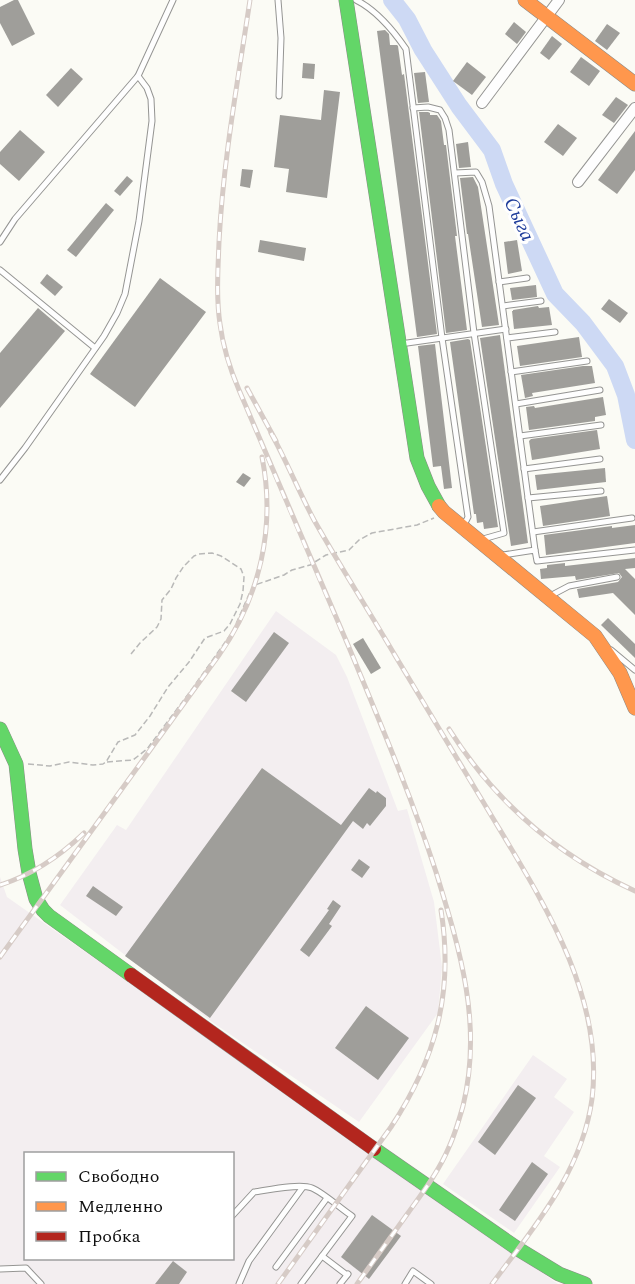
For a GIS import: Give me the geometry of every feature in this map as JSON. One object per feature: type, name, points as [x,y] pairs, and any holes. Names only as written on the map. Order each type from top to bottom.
[{"type":"street","points":[[346,0],[421,474],[430,494],[444,512],[596,636],[620,673],[635,708]]},
{"type":"street","points":[[525,0],[635,84]]},
{"type":"street","points":[[482,103],[559,0]]},
{"type":"street","points":[[578,182],[635,108]]},
{"type":"street","points":[[0,729],[16,764],[31,883],[38,904],[49,916],[436,1193],[518,1249],[559,1274],[585,1284]]},
{"type":"lane","points":[[0,242],[22,211],[138,76],[173,0]]},
{"type":"lane","points":[[278,0],[281,38],[279,96]]},
{"type":"lane","points":[[356,0],[366,5],[385,23],[406,49],[442,338],[468,517],[463,527]]},
{"type":"lane","points":[[0,480],[95,348],[117,313],[125,294],[140,211],[152,121],[151,99],[147,88],[138,76]]},
{"type":"lane","points":[[413,108],[428,107],[440,110],[449,130],[474,333],[504,533],[479,540]]},
{"type":"lane","points":[[455,173],[476,172],[482,182],[489,206],[537,561],[635,550]]},
{"type":"lane","points":[[0,270],[95,348]]},
{"type":"lane","points":[[500,282],[527,278]]},
{"type":"lane","points":[[503,306],[541,301]]},
{"type":"lane","points":[[400,344],[506,329]]},
{"type":"lane","points":[[507,338],[555,332]]},
{"type":"lane","points":[[511,372],[587,361]]},
{"type":"lane","points":[[516,404],[600,390]]},
{"type":"lane","points":[[520,436],[601,425]]},
{"type":"lane","points":[[524,469],[600,459]]},
{"type":"lane","points":[[528,498],[601,491]]},
{"type":"lane","points":[[533,532],[632,518]]},
{"type":"lane","points":[[498,556],[535,550]]},
{"type":"lane","points":[[548,597],[569,586],[617,577]]},
{"type":"lane","points":[[596,636],[635,670]]},
{"type":"lane","points":[[239,1284],[249,1261],[303,1187]]},
{"type":"lane","points":[[234,1214],[254,1192],[303,1187],[314,1189],[352,1216],[301,1284]]},
{"type":"lane","points":[[276,1267],[327,1198]]},
{"type":"lane","points":[[322,1256],[348,1274],[340,1284]]},
{"type":"lane","points":[[0,1269],[26,1268],[41,1284]]},
{"type":"lane","points":[[405,1284],[413,1271],[430,1284]]},
{"type":"path","points":[[16,764],[50,766],[64,762],[93,765],[133,760],[147,749],[192,689],[232,631],[255,585],[310,565],[326,555],[345,552],[372,533],[417,525],[444,512]]},
{"type":"path","points":[[106,762],[118,742],[135,735],[206,638],[227,628],[240,604],[244,577],[241,569],[221,556],[212,554],[194,556],[184,566],[162,600],[158,627],[131,654]]},
{"type":"shaded area","points":[[276,611],[336,655],[347,677],[398,811],[407,809],[434,902],[442,967],[438,1013],[359,1122],[212,1022],[60,905],[117,825],[126,830]]},
{"type":"shaded area","points":[[0,877],[7,897],[558,1284],[0,1284]]},
{"type":"shaded area","points":[[533,1055],[567,1079],[554,1097],[574,1112],[544,1156],[560,1167],[514,1233],[443,1184]]},
{"type":"building","points":[[18,0],[35,34],[12,46],[0,23],[0,7]]},
{"type":"building","points":[[514,22],[526,32],[517,44],[505,34]]},
{"type":"building","points":[[607,24],[620,33],[607,50],[595,41]]},
{"type":"building","points":[[385,30],[389,34],[390,45],[398,46],[402,75],[404,74],[437,334],[417,337],[377,31]]},
{"type":"building","points":[[552,36],[562,44],[549,60],[540,53]]},
{"type":"building","points":[[581,57],[600,71],[589,86],[570,72]]},
{"type":"building","points":[[467,62],[486,77],[472,95],[453,81]]},
{"type":"building","points":[[303,63],[315,64],[314,79],[302,78]]},
{"type":"building","points":[[71,68],[83,79],[58,107],[46,95]]},
{"type":"building","points":[[425,72],[429,102],[418,103],[414,73]]},
{"type":"building","points":[[324,90],[340,92],[327,198],[286,192],[289,169],[274,167],[280,115],[321,120]]},
{"type":"building","points":[[616,97],[628,105],[614,123],[602,115]]},
{"type":"building","points":[[419,112],[437,115],[441,121],[444,145],[446,145],[467,330],[446,333]]},
{"type":"building","points":[[558,124],[577,138],[563,156],[544,142]]},
{"type":"building","points":[[20,130],[45,152],[19,181],[0,164],[0,152]]},
{"type":"building","points":[[635,131],[635,170],[617,194],[598,180]]},
{"type":"building","points":[[468,142],[471,167],[459,168],[456,144]]},
{"type":"building","points":[[242,169],[253,170],[250,188],[240,186]]},
{"type":"building","points":[[127,176],[133,181],[120,196],[114,191]]},
{"type":"building","points":[[473,177],[478,187],[499,325],[482,327],[460,178]]},
{"type":"building","points":[[106,203],[114,210],[76,257],[67,250]]},
{"type":"building","points":[[260,240],[306,248],[304,261],[258,252]]},
{"type":"building","points":[[517,240],[522,271],[508,274],[504,242]]},
{"type":"building","points":[[47,274],[63,287],[55,296],[40,283]]},
{"type":"building","points":[[160,278],[206,312],[135,407],[90,374]]},
{"type":"building","points":[[536,285],[537,297],[512,300],[510,288]]},
{"type":"building","points":[[609,299],[628,313],[620,323],[601,309]]},
{"type":"building","points":[[538,306],[539,308],[549,307],[552,325],[514,329],[513,310]]},
{"type":"building","points":[[38,308],[65,331],[0,408],[0,353]]},
{"type":"building","points":[[500,335],[528,543],[511,546],[480,338]]},
{"type":"building","points":[[579,337],[582,357],[520,366],[517,346]]},
{"type":"building","points":[[470,340],[498,527],[484,529],[483,522],[477,523],[476,514],[474,514],[450,342]]},
{"type":"building","points":[[435,344],[452,488],[444,489],[441,466],[433,467],[418,346]]},
{"type":"building","points":[[592,366],[595,383],[532,393],[533,396],[525,398],[521,375]]},
{"type":"building","points":[[603,397],[606,415],[595,417],[595,421],[529,430],[526,407],[534,406],[535,408]]},
{"type":"building","points":[[597,430],[600,449],[532,460],[529,441],[531,439]]},
{"type":"building","points":[[605,468],[606,482],[537,490],[535,475]]},
{"type":"building","points":[[243,473],[251,478],[244,487],[236,482]]},
{"type":"building","points":[[607,496],[610,516],[543,526],[540,506]]},
{"type":"building","points":[[635,525],[635,543],[546,555],[544,535]]},
{"type":"building","points":[[635,558],[635,568],[625,569],[635,579],[635,615],[613,593],[579,598],[577,589],[618,582],[622,577],[619,573],[576,580],[575,576],[541,579],[540,569],[547,568],[547,565],[565,563],[565,566]]},
{"type":"building","points":[[608,618],[635,644],[635,658],[601,625]]},
{"type":"building","points":[[274,632],[289,643],[246,702],[231,691]]},
{"type":"building","points":[[363,638],[381,668],[371,674],[353,644]]},
{"type":"building","points":[[262,768],[341,825],[369,788],[386,798],[386,806],[370,826],[367,823],[363,829],[353,821],[210,1018],[125,956]]},
{"type":"building","points":[[359,859],[370,867],[362,878],[351,870]]},
{"type":"building","points":[[93,886],[123,907],[116,916],[86,896]]},
{"type":"building","points":[[333,900],[341,906],[329,924],[332,926],[309,957],[300,950],[329,910],[327,909]]},
{"type":"building","points":[[366,1006],[409,1038],[378,1080],[335,1048]]},
{"type":"building","points":[[518,1085],[536,1098],[495,1155],[478,1142]]},
{"type":"building","points":[[532,1162],[548,1174],[515,1221],[499,1210]]},
{"type":"building","points":[[372,1215],[401,1236],[369,1279],[341,1257]]},
{"type":"building","points":[[173,1261],[187,1272],[179,1284],[155,1284]]},
{"type":"waterway","name":"Сыга","points":[[392,0],[407,19],[423,50],[459,106],[492,150],[504,184],[555,294],[583,323],[615,366],[626,395],[635,440]]},
{"type":"railway","points":[[250,0],[231,121],[221,212],[218,293],[223,341],[236,382],[348,645],[416,815],[453,930],[470,1016],[469,1076],[463,1106],[451,1142],[430,1181],[357,1284]]},
{"type":"railway","points":[[247,388],[276,441]]},
{"type":"railway","points":[[271,433],[324,537],[547,912],[579,984],[589,1022],[593,1060],[592,1099],[587,1126],[578,1151],[554,1198],[492,1284]]},
{"type":"railway","points":[[0,957],[233,633],[245,609],[261,560],[267,509],[262,457]]},
{"type":"railway","points":[[449,729],[486,780],[530,824],[579,861],[635,891]]},
{"type":"railway","points":[[0,885],[45,864],[84,833]]},
{"type":"railway","points":[[278,1284],[391,1127],[420,1076],[438,1024],[443,997],[445,969],[441,910]]},
{"type":"traffic: fast","points":[[346,0],[417,458],[439,506]]},
{"type":"traffic: fast","points":[[0,729],[16,764],[25,849],[36,899],[49,916],[131,975]]},
{"type":"traffic: fast","points":[[374,1149],[518,1249],[559,1274],[585,1284]]},
{"type":"traffic: slow","points":[[525,0],[635,84]]},
{"type":"traffic: slow","points":[[439,506],[595,636],[620,673],[635,708]]},
{"type":"traffic: jam","points":[[131,975],[374,1149]]}]
